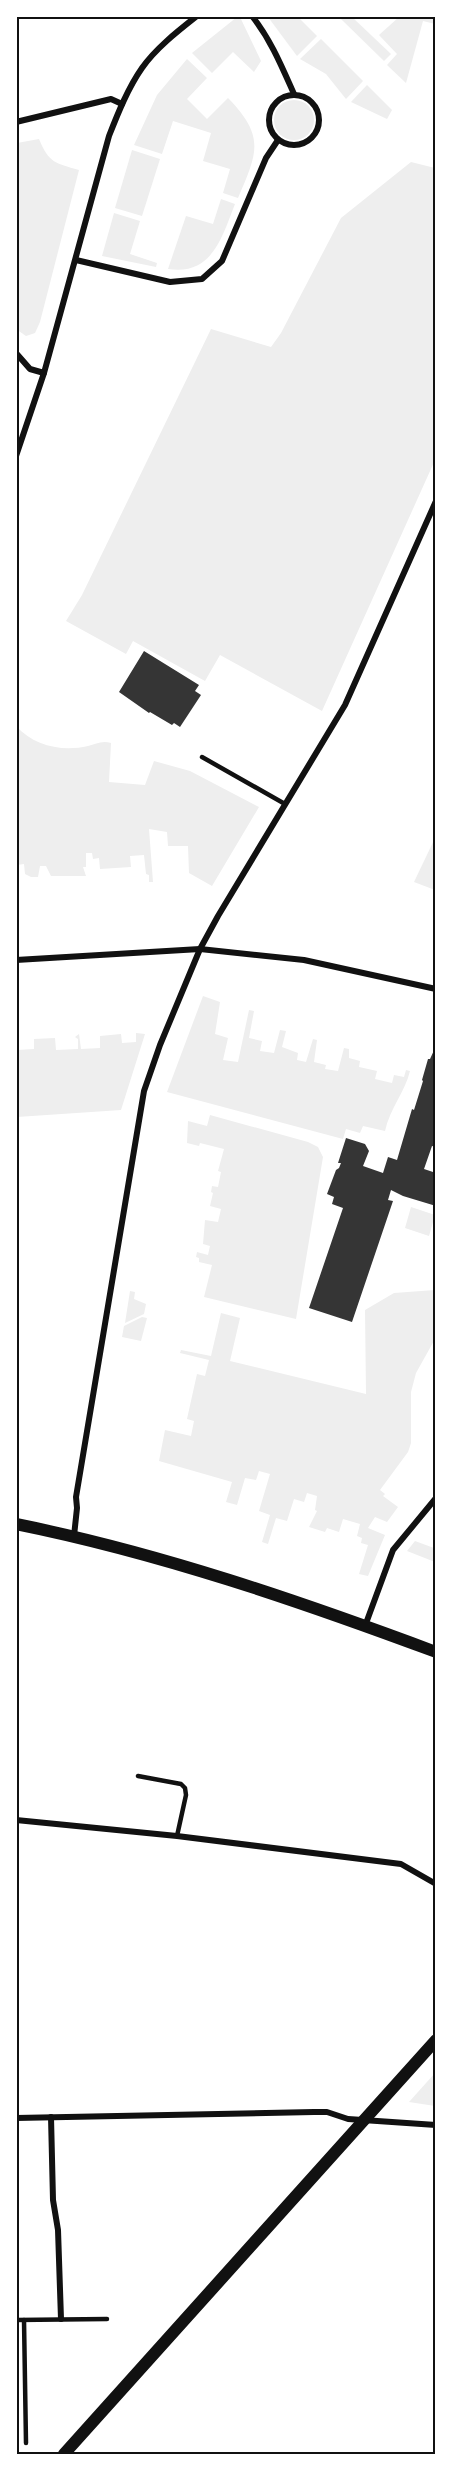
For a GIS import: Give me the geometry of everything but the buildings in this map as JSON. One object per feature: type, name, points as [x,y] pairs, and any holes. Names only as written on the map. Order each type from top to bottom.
[{"type":"main road","points":[[16,1524],[74,1536],[206,1573],[435,1652]]},
{"type":"main road","points":[[64,2454],[435,2040]]},
{"type":"street","points":[[16,456],[44,373],[108,136],[122,104],[143,67],[197,16]]},
{"type":"street","points":[[252,16],[279,57],[294,94]]},
{"type":"street","points":[[294,94],[303,96],[316,107],[319,115],[316,132],[310,139],[294,145],[278,140],[269,127],[270,111],[279,99],[294,94]]},
{"type":"street","points":[[16,122],[111,99],[122,104]]},
{"type":"street","points":[[76,260],[170,282],[202,279],[222,261],[266,158],[278,140]]},
{"type":"street","points":[[16,353],[30,369],[44,373]]},
{"type":"street","points":[[74,1536],[77,1508],[75,1497],[144,1091],[160,1046],[201,949],[233,887],[345,705],[435,501]]},
{"type":"street","points":[[16,960],[201,949],[304,960],[435,989]]},
{"type":"street","points":[[365,1626],[393,1550],[435,1497]]},
{"type":"street","points":[[16,1820],[177,1836],[401,1864],[435,1884]]},
{"type":"street","points":[[16,2118],[327,2112],[348,2119],[435,2125]]},
{"type":"street","points":[[51,2117],[53,2200],[58,2230],[61,2319]]},
{"type":"lane","points":[[202,757],[285,804]]},
{"type":"lane","points":[[138,1776],[181,1784],[185,1788],[186,1795],[177,1836]]},
{"type":"lane","points":[[16,2320],[107,2319]]},
{"type":"lane","points":[[24,2320],[26,2443]]},
{"type":"shaded area","points":[[343,16],[352,17],[391,54],[384,61],[341,19]]},
{"type":"shaded area","points":[[240,17],[261,61],[254,72],[233,52],[212,73],[192,53]]},
{"type":"shaded area","points":[[268,17],[298,17],[317,36],[297,56]]},
{"type":"shaded area","points":[[399,17],[435,17],[435,24],[423,21],[406,83],[387,65],[397,54],[379,35]]},
{"type":"shaded area","points":[[321,39],[363,81],[346,99],[326,74],[300,59]]},
{"type":"shaded area","points":[[187,59],[207,78],[187,99],[207,119],[228,98],[240,112],[253,135],[253,157],[238,198],[223,193],[230,169],[203,161],[211,133],[173,121],[162,154],[134,145],[157,95]]},
{"type":"shaded area","points":[[367,85],[392,110],[387,119],[351,102]]},
{"type":"shaded area","points":[[294,100],[308,106],[314,120],[308,134],[294,140],[280,134],[274,120],[280,106]]},
{"type":"shaded area","points":[[39,139],[50,158],[64,166],[79,170],[40,322],[35,333],[26,336],[16,329],[17,143]]},
{"type":"shaded area","points":[[132,150],[160,159],[142,216],[115,208]]},
{"type":"shaded area","points":[[411,162],[435,168],[435,460],[322,711],[220,655],[205,681],[133,641],[126,654],[66,621],[82,595],[211,329],[271,347],[281,333],[341,218]]},
{"type":"shaded area","points":[[221,199],[235,204],[213,252],[195,266],[183,270],[168,269],[186,216],[213,224]]},
{"type":"shaded area","points":[[114,213],[140,221],[130,254],[157,263],[156,267],[102,256]]},
{"type":"shaded area","points":[[16,726],[40,743],[59,748],[78,748],[102,742],[111,743],[109,782],[145,785],[154,761],[190,771],[259,807],[212,886],[189,873],[188,846],[168,846],[167,832],[149,829],[153,882],[149,882],[149,875],[146,874],[144,855],[130,856],[131,867],[100,869],[99,858],[93,859],[92,853],[86,853],[86,867],[83,867],[86,876],[51,876],[46,866],[40,866],[38,877],[31,877],[25,874],[24,864],[17,865]]},
{"type":"shaded area","points":[[435,838],[436,890],[414,882]]},
{"type":"shaded area","points":[[203,996],[220,1002],[215,1034],[228,1038],[223,1060],[238,1062],[249,1010],[254,1011],[249,1038],[262,1041],[260,1051],[274,1053],[280,1030],[286,1031],[282,1047],[298,1053],[297,1060],[306,1062],[313,1039],[317,1040],[314,1062],[326,1065],[325,1069],[338,1071],[344,1048],[349,1049],[349,1058],[360,1061],[359,1067],[377,1071],[375,1079],[392,1083],[394,1075],[404,1077],[406,1070],[410,1071],[385,1131],[363,1126],[360,1133],[346,1129],[343,1139],[167,1092]]},
{"type":"shaded area","points":[[136,1033],[145,1034],[121,1110],[17,1117],[17,1050],[34,1049],[34,1039],[55,1038],[56,1050],[78,1049],[78,1039],[75,1037],[79,1034],[81,1049],[100,1048],[100,1036],[121,1034],[122,1043],[136,1042]]},
{"type":"shaded area","points":[[210,1115],[308,1142],[318,1147],[323,1157],[296,1319],[204,1297],[212,1265],[199,1262],[199,1258],[196,1257],[197,1252],[208,1255],[210,1246],[203,1244],[205,1220],[218,1222],[221,1209],[210,1206],[213,1193],[211,1192],[212,1186],[218,1187],[221,1172],[218,1171],[224,1149],[200,1143],[199,1146],[187,1143],[188,1121],[207,1126]]},
{"type":"shaded area","points":[[411,1207],[435,1215],[429,1236],[405,1228]]},
{"type":"shaded area","points":[[435,1290],[435,1339],[416,1373],[411,1392],[411,1443],[408,1452],[380,1490],[385,1494],[383,1496],[398,1507],[387,1522],[375,1517],[368,1528],[385,1535],[368,1576],[359,1574],[368,1545],[361,1543],[362,1538],[357,1536],[360,1524],[343,1519],[339,1532],[327,1528],[325,1532],[309,1527],[317,1511],[315,1510],[317,1496],[307,1493],[304,1502],[294,1499],[287,1521],[276,1518],[268,1544],[262,1542],[270,1515],[259,1511],[270,1474],[259,1471],[256,1480],[245,1478],[237,1505],[226,1502],[232,1482],[159,1461],[165,1430],[191,1436],[194,1421],[187,1419],[197,1374],[205,1376],[209,1360],[180,1353],[181,1350],[211,1356],[221,1313],[240,1318],[230,1361],[366,1394],[365,1310],[394,1293]]},
{"type":"shaded area","points":[[130,1291],[135,1292],[134,1299],[146,1304],[144,1314],[125,1323]]},
{"type":"shaded area","points":[[142,1317],[147,1318],[141,1341],[122,1337],[124,1326]]},
{"type":"shaded area","points":[[415,1541],[434,1548],[435,1546],[435,1562],[407,1551]]},
{"type":"shaded area","points":[[435,2073],[435,2106],[409,2102]]}]
